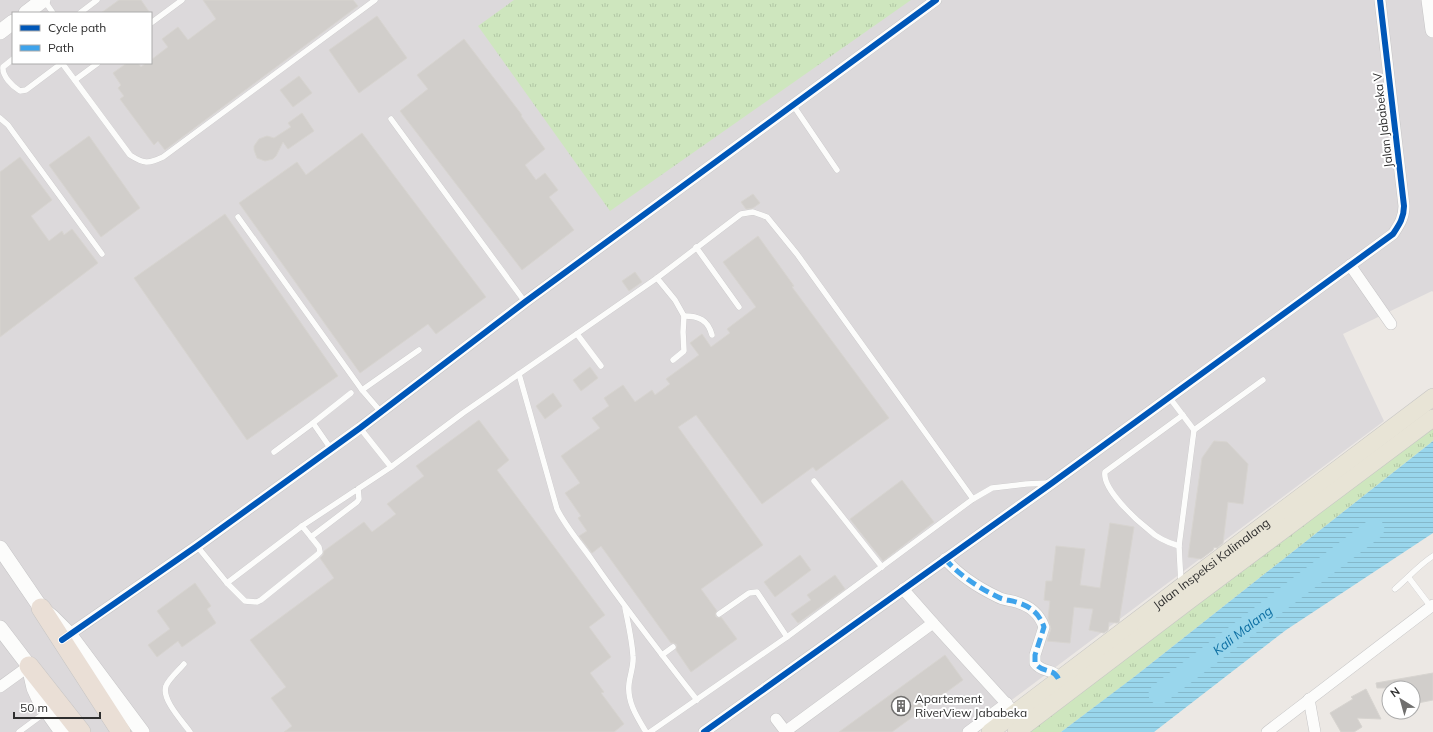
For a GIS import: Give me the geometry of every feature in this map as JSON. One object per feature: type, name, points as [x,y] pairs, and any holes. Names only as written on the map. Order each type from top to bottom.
[{"type":"highway","points":[[41,608],[65,637],[121,732]]},
{"type":"highway","points":[[29,666],[81,732]]},
{"type":"main road","points":[[27,12],[43,0]]},
{"type":"main road","points":[[1429,0],[1433,30]]},
{"type":"main road","points":[[0,32],[12,23]]},
{"type":"main road","name":"Jalan Inspeksi Kalimalang","points":[[1016,732],[1186,593],[1433,398]]},
{"type":"main road","name":"Jalan Inspeksi Kalimalang","points":[[990,732],[1011,708],[1059,680],[1186,593],[1433,418]]},
{"type":"main road","points":[[0,548],[41,608]]},
{"type":"main road","points":[[0,628],[29,666],[34,688],[40,701],[62,732]]},
{"type":"main road","points":[[65,637],[142,732]]},
{"type":"street","points":[[65,637],[197,546],[360,428],[525,302],[936,0]]},
{"type":"street","name":"Jalan Jababeka V","points":[[1350,265],[1393,234],[1401,222],[1404,214],[1380,0]]},
{"type":"street","points":[[704,732],[1052,483],[1350,265],[1391,324]]},
{"type":"street","points":[[945,559],[954,568],[980,587],[999,598],[1029,606],[1038,613],[1044,627],[1034,663],[1041,670],[1055,672],[1059,680]]},
{"type":"street","points":[[903,589],[1011,708],[968,732]]},
{"type":"street","points":[[1267,732],[1432,606]]},
{"type":"street","points":[[776,719],[786,732],[933,623]]},
{"type":"street","points":[[0,687],[29,666]]},
{"type":"street","points":[[1309,699],[1315,732]]},
{"type":"lane","points":[[43,0],[52,12]]},
{"type":"lane","points":[[81,12],[97,0]]},
{"type":"lane","points":[[152,22],[182,0]]},
{"type":"lane","points":[[63,64],[130,155],[139,161],[150,163],[163,157],[375,0]]},
{"type":"lane","points":[[12,60],[3,67],[3,72],[12,85],[20,91],[26,90],[61,64]]},
{"type":"lane","points":[[75,80],[97,64]]},
{"type":"lane","points":[[793,105],[837,170]]},
{"type":"lane","points":[[0,118],[8,125],[102,254]]},
{"type":"lane","points":[[392,119],[525,302]]},
{"type":"lane","points":[[227,583],[302,526],[391,467],[463,413],[657,278],[741,214],[753,212],[767,217],[801,260],[973,499]]},
{"type":"lane","points":[[238,217],[362,390],[381,412]]},
{"type":"lane","points":[[696,247],[739,307]]},
{"type":"lane","points":[[657,278],[684,316],[684,351],[673,360]]},
{"type":"lane","points":[[684,316],[700,319],[705,322],[710,326],[712,335]]},
{"type":"lane","points":[[577,334],[601,366]]},
{"type":"lane","points":[[362,390],[419,350]]},
{"type":"lane","points":[[518,374],[557,509],[562,519],[575,535],[625,607],[697,700]]},
{"type":"lane","points":[[1194,430],[1263,380]]},
{"type":"lane","points":[[274,452],[313,424],[351,393]]},
{"type":"lane","points":[[1169,397],[1194,430],[1180,546],[1186,593]]},
{"type":"lane","points":[[1180,546],[1166,541],[1149,531],[1120,503],[1104,478],[1105,472],[1183,415]]},
{"type":"lane","points":[[313,424],[331,448]]},
{"type":"lane","points":[[360,428],[391,467]]},
{"type":"lane","points":[[814,481],[882,567]]},
{"type":"lane","points":[[650,732],[787,637],[973,499],[992,488],[1052,483]]},
{"type":"lane","points":[[311,536],[357,502],[360,496],[358,489]]},
{"type":"lane","points":[[197,546],[227,583],[245,601],[257,602],[320,552],[319,547],[302,526]]},
{"type":"lane","points":[[1395,589],[1433,556]]},
{"type":"lane","points":[[1409,578],[1432,606]]},
{"type":"lane","points":[[719,614],[749,593],[758,592],[787,637]]},
{"type":"lane","points":[[625,607],[633,656],[629,696],[633,709],[646,732]]},
{"type":"lane","points":[[662,655],[673,647]]},
{"type":"lane","points":[[184,664],[166,686],[165,691],[166,698],[190,732]]},
{"type":"lane","points":[[19,732],[47,712]]},
{"type":"shaded area","points":[[0,0],[1433,0],[1433,292],[1432,291],[1343,334],[1384,421],[969,732],[0,732]]},
{"type":"green space","points":[[514,0],[911,0],[610,211],[478,26]]},
{"type":"green space","points":[[1433,418],[1433,441],[1129,681],[1061,732],[1017,732]]},
{"type":"water","points":[[1433,441],[1433,533],[1286,630],[1154,732],[1061,732],[1134,677]]},
{"type":"building","points":[[119,0],[141,0],[149,12],[102,12]]},
{"type":"building","points":[[203,0],[353,0],[358,6],[165,150],[158,141],[154,145],[120,99],[124,96],[118,88],[121,85],[113,73],[126,64],[139,64],[141,67],[145,64],[152,64],[152,59],[168,47],[162,39],[178,27],[188,40],[216,19]]},
{"type":"building","points":[[377,16],[407,58],[359,93],[329,50]]},
{"type":"building","points":[[464,39],[522,115],[521,116],[545,149],[525,165],[536,180],[545,173],[558,190],[549,197],[574,230],[522,270],[400,111],[428,89],[417,75]]},
{"type":"building","points":[[299,76],[312,93],[293,107],[280,90]]},
{"type":"building","points":[[302,113],[314,131],[288,149],[283,142],[273,159],[265,161],[257,158],[254,146],[259,139],[267,136],[274,138],[291,127],[288,123]]},
{"type":"building","points":[[362,133],[486,297],[436,334],[428,324],[360,373],[239,203],[297,162],[306,175]]},
{"type":"building","points":[[89,136],[140,208],[101,237],[49,165]]},
{"type":"building","points":[[20,157],[52,200],[31,216],[49,241],[62,231],[64,235],[72,229],[98,263],[0,337],[0,172]]},
{"type":"building","points":[[753,194],[760,203],[753,208],[746,209],[741,202]]},
{"type":"building","points":[[225,214],[338,376],[247,440],[134,278]]},
{"type":"building","points":[[758,236],[794,286],[792,287],[889,418],[816,471],[813,467],[762,504],[696,415],[678,427],[763,545],[701,589],[717,611],[715,614],[716,617],[721,617],[737,639],[691,672],[676,650],[677,645],[671,643],[601,546],[592,553],[579,536],[587,531],[578,518],[581,516],[565,493],[580,483],[561,456],[600,428],[592,418],[609,406],[604,398],[623,385],[635,402],[652,390],[655,395],[670,384],[666,379],[699,355],[690,343],[702,334],[711,347],[730,333],[727,329],[756,307],[723,262]]},
{"type":"building","points":[[635,272],[642,282],[629,291],[622,281]]},
{"type":"building","points":[[590,367],[598,378],[581,391],[573,380]]},
{"type":"building","points":[[553,393],[562,406],[545,419],[536,406]]},
{"type":"building","points":[[479,420],[509,460],[497,470],[605,615],[589,627],[611,657],[590,673],[604,692],[601,693],[624,724],[614,732],[284,732],[292,726],[271,698],[286,687],[250,640],[334,578],[320,558],[324,551],[364,522],[372,532],[396,514],[387,504],[424,476],[416,466]]},
{"type":"building","points":[[1214,441],[1227,442],[1248,464],[1243,504],[1228,502],[1223,543],[1217,548],[1214,547],[1213,550],[1201,559],[1188,557],[1202,458]]},
{"type":"building","points":[[902,480],[934,522],[883,561],[850,519]]},
{"type":"building","points":[[1110,523],[1134,527],[1119,622],[1109,622],[1108,630],[1104,633],[1089,630],[1093,609],[1074,607],[1070,643],[1047,641],[1051,629],[1048,618],[1050,601],[1044,600],[1046,581],[1052,581],[1056,546],[1085,549],[1080,585],[1100,588]]},
{"type":"building","points":[[800,555],[811,570],[775,597],[764,582]]},
{"type":"building","points":[[835,575],[845,589],[798,623],[791,614],[811,600],[807,595]]},
{"type":"building","points":[[195,583],[211,606],[207,609],[216,623],[182,647],[178,641],[157,657],[148,645],[170,629],[157,611]]},
{"type":"building","name":"Apartement RiverView Jababeka","points":[[945,655],[963,680],[892,732],[839,732]]},
{"type":"building","points":[[1433,673],[1433,700],[1421,702],[1421,680],[1393,680]]},
{"type":"building","points":[[1381,682],[1381,688],[1377,688],[1376,683]]},
{"type":"building","points":[[1366,689],[1381,719],[1357,718],[1362,727],[1354,732],[1341,732],[1330,713],[1353,699],[1351,697]]},
{"type":"waterway","name":"Kali Malang","points":[[1159,694],[1374,529]]},
{"type":"marked path","points":[[945,559],[963,576],[984,590],[1000,598],[1026,606],[1037,614],[1044,627],[1035,655],[1035,663],[1041,668],[1054,673],[1059,680]]},
{"type":"cycle path","points":[[62,640],[197,546],[360,428],[525,302],[936,0]]},
{"type":"cycle path","points":[[704,732],[1052,483],[1393,234],[1402,218],[1404,206],[1380,0]]},
{"type":"place","name":"Apartement RiverView Jababeka","points":[[901,706]]}]
